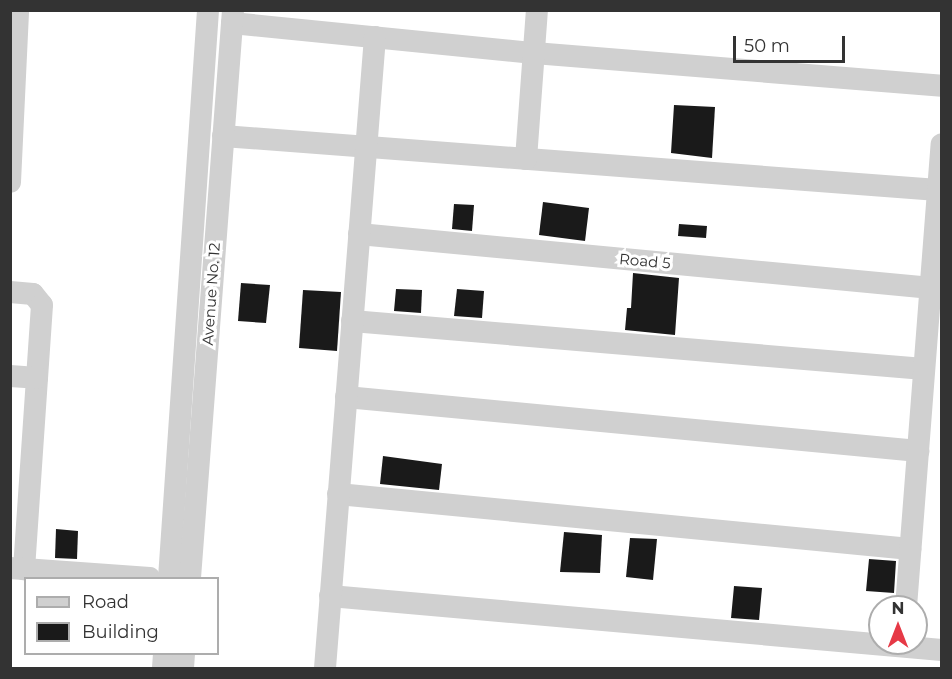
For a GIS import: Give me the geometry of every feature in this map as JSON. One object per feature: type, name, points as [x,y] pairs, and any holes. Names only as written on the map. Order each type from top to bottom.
[{"type":"street","points":[[10,182],[18,11],[11,10]]},
{"type":"street","name":"Avenue No. 12","points":[[169,577],[208,10]]},
{"type":"street","points":[[526,159],[537,10]]},
{"type":"street","points":[[232,17],[375,37],[534,53],[942,86]]},
{"type":"street","name":"Avenue No. 12","points":[[190,577],[232,17]]},
{"type":"street","points":[[325,669],[375,37]]},
{"type":"street","points":[[223,136],[938,190]]},
{"type":"street","points":[[907,595],[942,144]]},
{"type":"street","name":"Road 5","points":[[359,234],[930,288]]},
{"type":"street","points":[[10,291],[33,294],[42,305],[37,378],[21,472],[17,569],[123,577]]},
{"type":"street","points":[[352,321],[924,369]]},
{"type":"street","points":[[10,376],[37,378]]},
{"type":"street","points":[[346,397],[918,451]]},
{"type":"street","points":[[338,494],[910,549]]},
{"type":"street","points":[[330,596],[868,642]]},
{"type":"building","points":[[674,105],[715,107],[712,158],[671,153]]},
{"type":"building","points":[[543,202],[589,208],[585,241],[539,235]]},
{"type":"building","points":[[454,204],[474,205],[472,231],[452,229]]},
{"type":"building","points":[[679,224],[707,226],[706,238],[678,236]]},
{"type":"building","points":[[633,273],[679,278],[675,335],[625,330],[627,308],[631,308]]},
{"type":"building","points":[[241,283],[270,285],[266,323],[238,321]]},
{"type":"building","points":[[396,289],[422,290],[421,313],[394,311]]},
{"type":"building","points":[[457,289],[484,291],[482,318],[454,316]]},
{"type":"building","points":[[303,290],[341,292],[337,351],[299,348]]},
{"type":"building","points":[[383,456],[442,464],[439,490],[380,484]]},
{"type":"building","points":[[56,529],[78,531],[77,559],[55,558]]},
{"type":"building","points":[[564,532],[602,535],[600,573],[560,572]]},
{"type":"building","points":[[630,538],[657,539],[653,580],[626,577]]},
{"type":"building","points":[[869,559],[896,561],[894,593],[866,591]]},
{"type":"building","points":[[734,586],[762,588],[759,620],[731,618]]}]
